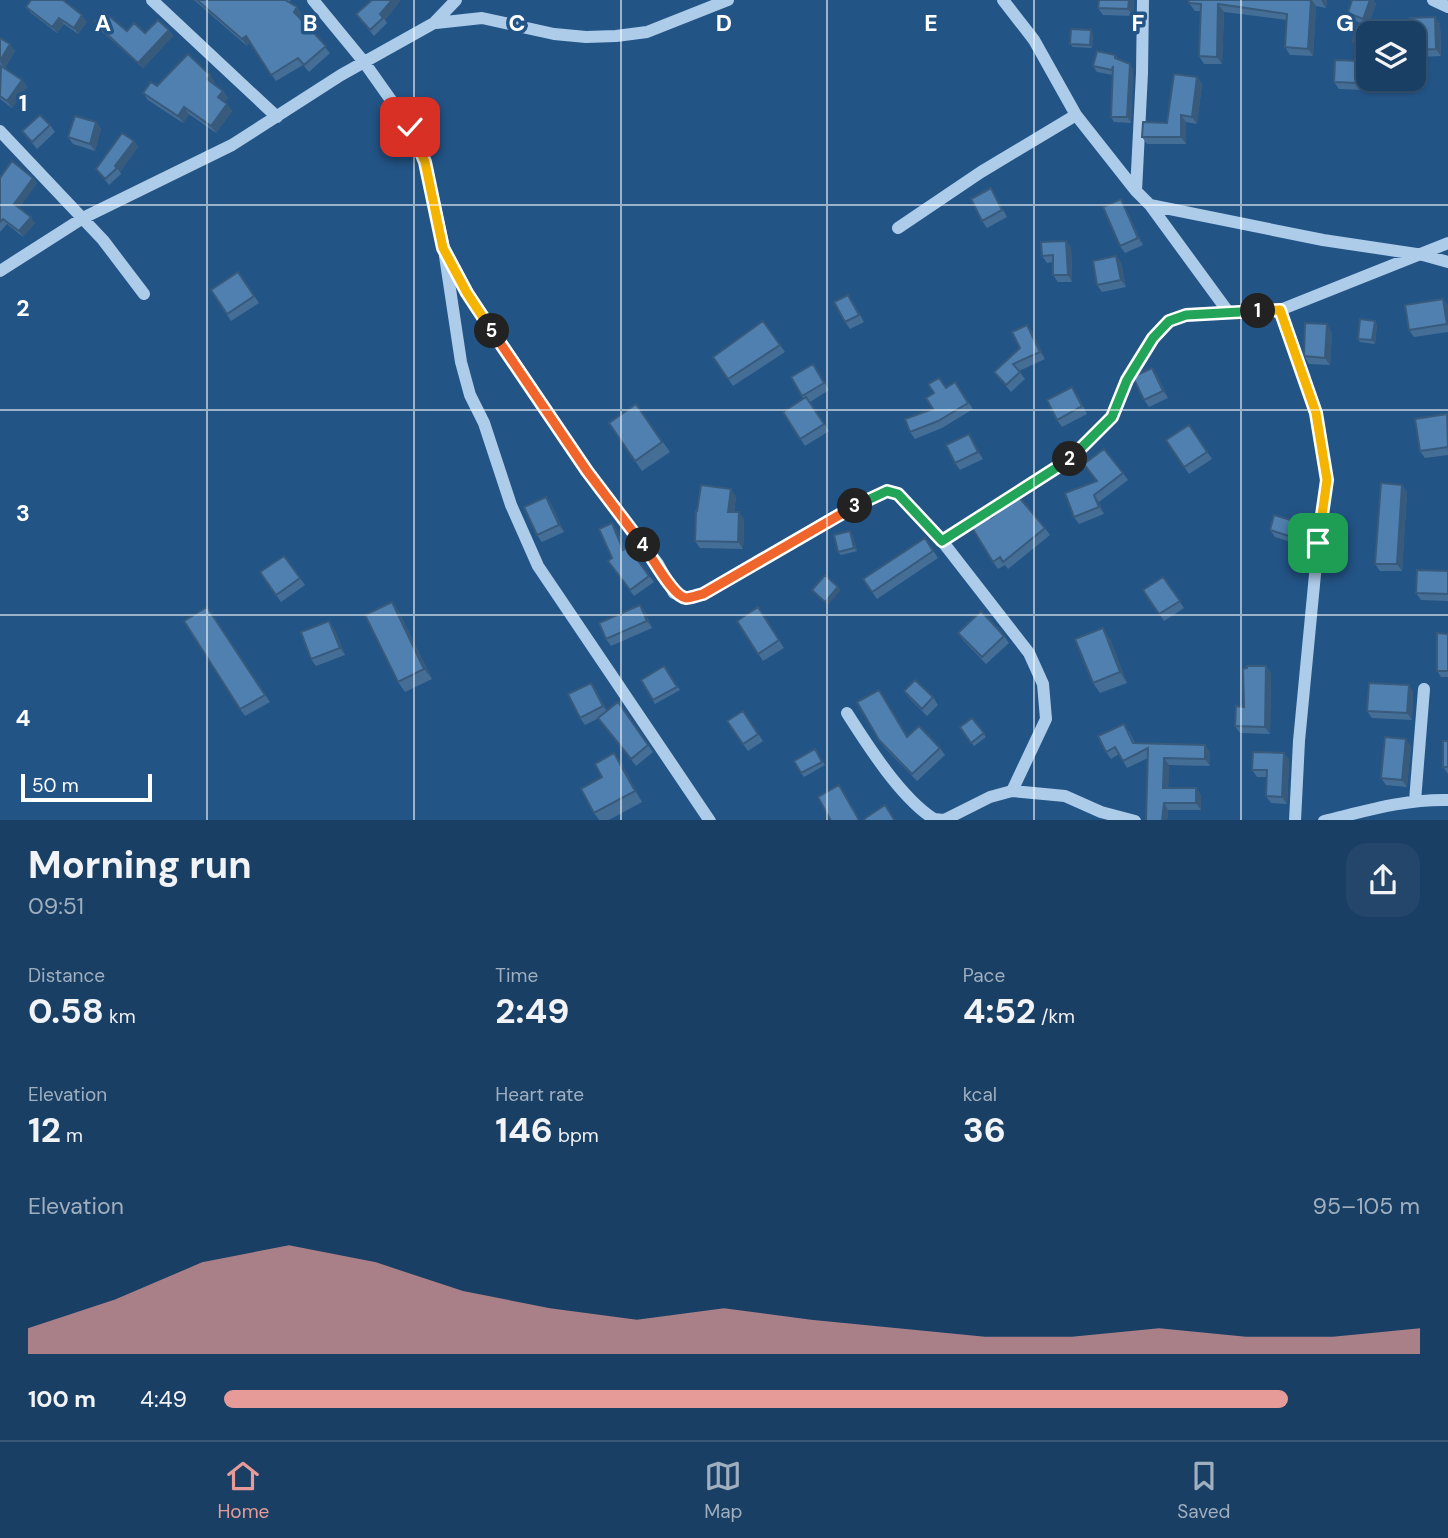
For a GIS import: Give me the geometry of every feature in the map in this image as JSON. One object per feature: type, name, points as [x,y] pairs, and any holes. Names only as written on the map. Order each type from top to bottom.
[{"type":"street","points":[[152,0],[276,117]]},
{"type":"street","points":[[313,0],[364,62],[410,127],[425,162],[443,248],[461,362],[470,395],[484,423],[511,505],[538,566],[709,820]]},
{"type":"street","points":[[0,271],[83,218],[232,145],[364,62],[434,23],[456,0]]},
{"type":"street","points":[[434,23],[482,18],[563,35],[616,36],[647,32],[728,0]]},
{"type":"street","points":[[1003,0],[1034,40],[1076,115],[1150,205],[1229,313]]},
{"type":"street","points":[[1136,191],[1143,0]]},
{"type":"street","points":[[1433,0],[1448,7]]},
{"type":"street","points":[[898,228],[981,172],[1076,115]]},
{"type":"street","points":[[0,131],[103,240],[144,294]]},
{"type":"street","points":[[1150,205],[1323,240],[1423,255],[1448,262]]},
{"type":"street","points":[[942,541],[1068,460],[1112,417],[1127,380],[1153,338],[1169,321],[1186,315],[1280,310],[1448,243]]},
{"type":"street","points":[[443,248],[467,293],[542,406],[562,431],[587,471],[658,564],[674,593],[686,598],[703,594],[848,509],[887,491],[908,501],[1029,653],[1043,684],[1046,719],[1012,791]]},
{"type":"street","points":[[1280,310],[1316,413],[1327,480],[1318,543],[1299,741],[1295,820]]},
{"type":"street","points":[[1415,801],[1424,689]]},
{"type":"street","points":[[847,713],[871,751],[903,790],[934,819],[944,820],[990,797],[1012,791],[1065,796],[1132,820]]},
{"type":"street","points":[[1328,820],[1383,805],[1448,800]]},
{"type":"building","points":[[31,0],[63,0],[82,15],[74,28],[59,18],[52,27],[26,7]]},
{"type":"building","points":[[197,0],[285,0],[297,7],[294,12],[326,46],[304,65],[298,58],[271,75],[246,36],[242,39]]},
{"type":"building","points":[[372,0],[392,0],[380,14],[383,18],[370,30],[356,14]]},
{"type":"building","points":[[1099,0],[1129,0],[1128,9],[1098,8]]},
{"type":"building","points":[[1189,0],[1311,0],[1308,49],[1285,47],[1287,14],[1218,4],[1217,57],[1199,56],[1201,4],[1189,3]]},
{"type":"building","points":[[1352,0],[1370,0],[1363,19],[1348,13]]},
{"type":"building","points":[[103,11],[127,31],[134,23],[145,33],[158,20],[169,30],[138,63],[94,22]]},
{"type":"building","points":[[1435,17],[1436,49],[1426,49],[1426,21],[1410,21],[1410,18]]},
{"type":"building","points":[[1355,26],[1356,26],[1356,42],[1353,42]]},
{"type":"building","points":[[1071,29],[1091,30],[1090,45],[1070,44]]},
{"type":"building","points":[[0,38],[10,44],[0,61]]},
{"type":"building","points":[[1097,51],[1115,55],[1115,58],[1130,64],[1127,117],[1111,117],[1113,66],[1112,70],[1093,66]]},
{"type":"building","points":[[188,54],[210,75],[207,79],[223,91],[218,97],[227,104],[211,126],[184,107],[178,116],[143,93],[151,82],[157,86]]},
{"type":"building","points":[[1335,60],[1356,61],[1356,83],[1334,82]]},
{"type":"building","points":[[1,66],[22,80],[7,101],[0,96]]},
{"type":"building","points":[[1174,74],[1197,77],[1192,117],[1181,115],[1181,137],[1142,137],[1143,122],[1167,123]]},
{"type":"building","points":[[40,115],[50,125],[32,142],[22,131]]},
{"type":"building","points":[[75,116],[96,122],[90,144],[68,137]]},
{"type":"building","points":[[122,133],[134,141],[115,166],[117,168],[105,179],[96,169]]},
{"type":"building","points":[[12,161],[33,178],[14,204],[31,217],[19,231],[3,219],[0,222],[0,178]]},
{"type":"building","points":[[991,188],[1002,210],[982,221],[971,199]]},
{"type":"building","points":[[1121,199],[1138,238],[1120,246],[1103,207]]},
{"type":"building","points":[[1066,241],[1068,275],[1053,275],[1053,255],[1042,256],[1041,242]]},
{"type":"building","points":[[1116,256],[1121,280],[1097,285],[1093,261]]},
{"type":"building","points":[[238,272],[254,296],[227,314],[211,290]]},
{"type":"building","points":[[848,295],[859,315],[845,322],[834,302]]},
{"type":"building","points":[[1443,299],[1447,324],[1409,330],[1405,305]]},
{"type":"building","points":[[1360,319],[1375,321],[1372,340],[1358,339]]},
{"type":"building","points":[[763,321],[780,345],[728,379],[713,357]]},
{"type":"building","points":[[1305,323],[1327,324],[1325,358],[1304,356]]},
{"type":"building","points":[[1027,325],[1040,352],[1013,364],[1020,372],[1006,385],[994,372],[1020,348],[1012,332]]},
{"type":"building","points":[[813,364],[824,383],[802,396],[791,377]]},
{"type":"building","points":[[1152,368],[1163,391],[1144,400],[1133,377]]},
{"type":"building","points":[[939,378],[946,388],[955,382],[968,403],[938,421],[910,432],[905,419],[933,409],[926,398],[934,393],[928,384]]},
{"type":"building","points":[[1072,387],[1082,406],[1057,420],[1047,400]]},
{"type":"building","points":[[806,397],[824,424],[800,439],[783,412]]},
{"type":"building","points":[[636,404],[662,442],[635,461],[609,423]]},
{"type":"building","points":[[1447,414],[1448,447],[1420,451],[1415,419]]},
{"type":"building","points":[[1189,425],[1207,452],[1184,467],[1166,440]]},
{"type":"building","points":[[969,434],[978,452],[955,463],[946,445]]},
{"type":"building","points":[[1104,449],[1123,473],[1094,495],[1099,507],[1074,517],[1065,493],[1097,481],[1084,464]]},
{"type":"building","points":[[1381,483],[1402,485],[1397,564],[1375,564]]},
{"type":"building","points":[[701,485],[731,489],[728,512],[739,512],[738,542],[695,541],[696,511]]},
{"type":"building","points":[[1018,496],[1045,528],[1003,562],[1000,557],[993,562],[971,526],[989,515],[991,518]]},
{"type":"building","points":[[546,497],[559,525],[537,535],[524,507]]},
{"type":"building","points":[[1274,515],[1297,522],[1292,537],[1270,530]]},
{"type":"building","points":[[612,523],[623,550],[628,547],[649,576],[630,590],[608,561],[612,558],[599,529]]},
{"type":"building","points":[[850,531],[854,548],[838,552],[834,535]]},
{"type":"building","points":[[925,538],[933,551],[872,592],[863,579]]},
{"type":"building","points":[[284,556],[300,578],[276,595],[260,572]]},
{"type":"building","points":[[1417,570],[1448,571],[1448,594],[1416,593]]},
{"type":"building","points":[[825,575],[838,587],[825,602],[812,590]]},
{"type":"building","points":[[1163,577],[1180,601],[1159,614],[1143,590]]},
{"type":"building","points":[[392,602],[424,669],[398,682],[365,615]]},
{"type":"building","points":[[640,605],[647,621],[606,639],[599,623]]},
{"type":"building","points":[[207,607],[265,695],[240,709],[184,621]]},
{"type":"building","points":[[758,607],[779,640],[758,654],[737,621]]},
{"type":"building","points":[[981,611],[1004,636],[982,657],[958,633]]},
{"type":"building","points":[[329,621],[340,648],[311,659],[301,632]]},
{"type":"building","points":[[1103,628],[1120,672],[1093,683],[1075,639]]},
{"type":"building","points":[[1437,633],[1448,634],[1448,671],[1437,671]]},
{"type":"building","points":[[664,666],[677,687],[653,700],[641,680]]},
{"type":"building","points":[[1247,666],[1266,666],[1265,727],[1235,726],[1236,706],[1244,707],[1243,669]]},
{"type":"building","points":[[915,680],[933,697],[922,709],[904,691]]},
{"type":"building","points":[[591,683],[603,706],[580,718],[568,694]]},
{"type":"building","points":[[1369,683],[1409,685],[1407,713],[1367,711]]},
{"type":"building","points":[[879,690],[907,737],[919,726],[940,748],[912,774],[879,740],[857,702]]},
{"type":"building","points":[[618,702],[648,745],[631,759],[598,718]]},
{"type":"building","points":[[743,711],[758,734],[743,744],[727,721]]},
{"type":"building","points":[[972,718],[984,733],[971,743],[960,727]]},
{"type":"building","points":[[1124,724],[1133,743],[1205,745],[1205,759],[1164,758],[1163,788],[1196,788],[1196,803],[1164,803],[1162,820],[1146,820],[1148,748],[1123,761],[1115,747],[1106,752],[1098,736]]},
{"type":"building","points":[[1385,737],[1406,739],[1402,780],[1381,778]]},
{"type":"building","points":[[1443,741],[1448,741],[1448,767],[1443,767]]},
{"type":"building","points":[[815,749],[822,762],[801,773],[794,761]]},
{"type":"building","points":[[1253,752],[1284,753],[1282,797],[1266,796],[1267,770],[1252,770]]},
{"type":"building","points":[[614,753],[635,791],[594,813],[581,789],[602,777],[595,764]]},
{"type":"building","points":[[839,785],[859,820],[830,820],[818,797]]},
{"type":"building","points":[[885,805],[894,820],[864,820]]},
{"type":"route","points":[[410,127],[425,162],[443,248],[467,293],[587,471],[658,564],[674,593],[686,598],[703,594],[848,509],[887,491],[908,501],[942,541],[1068,460],[1112,417],[1127,380],[1153,338],[1169,321],[1186,315],[1210,313],[1280,310],[1316,413],[1327,480],[1318,543]]}]
